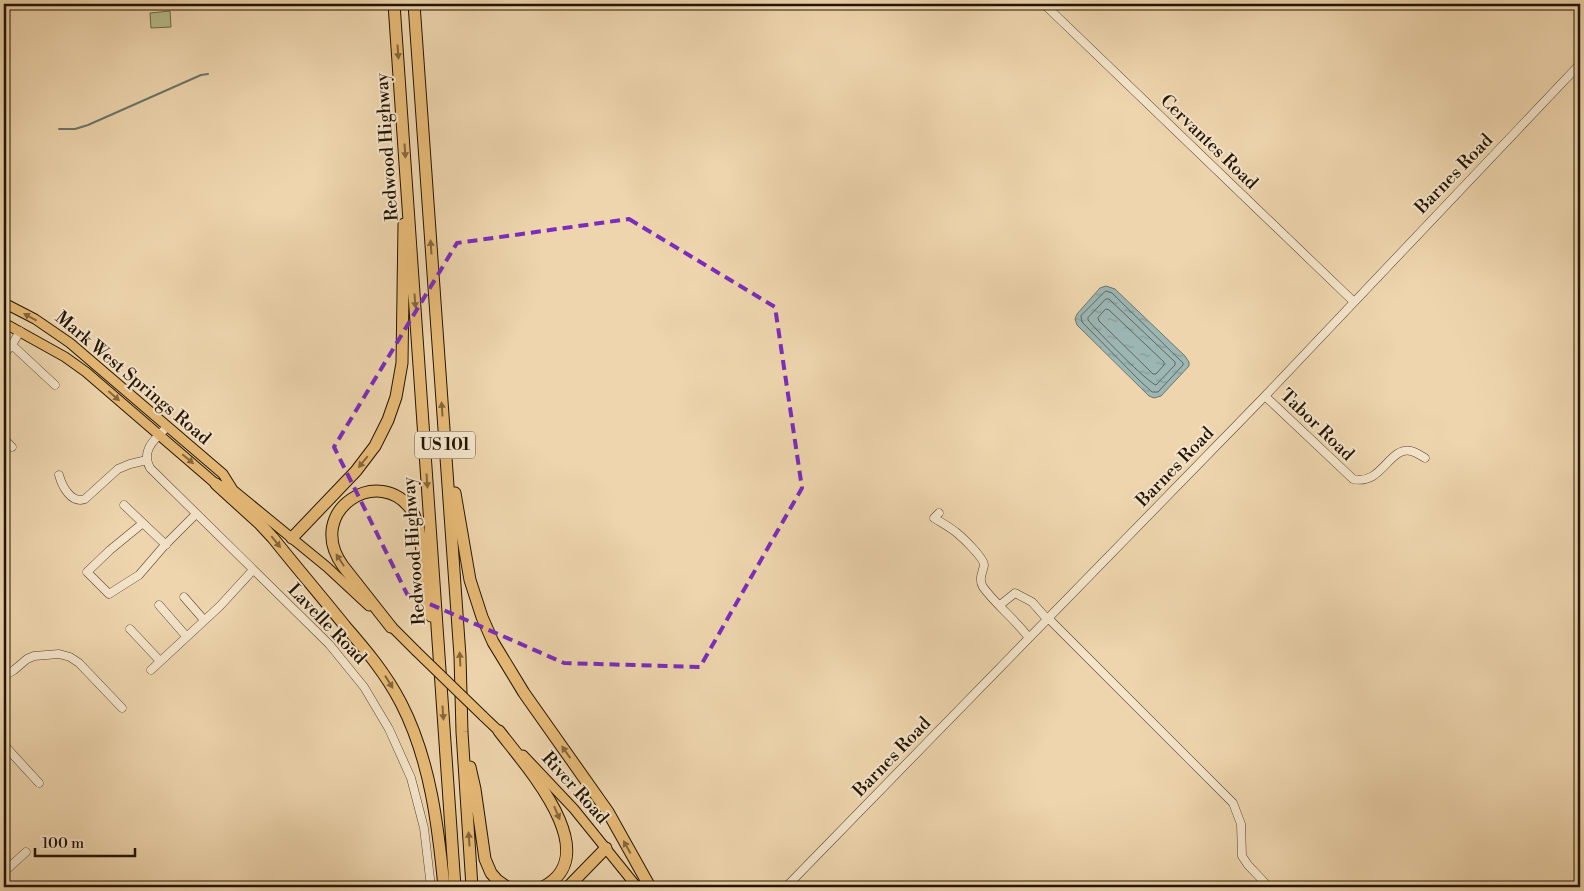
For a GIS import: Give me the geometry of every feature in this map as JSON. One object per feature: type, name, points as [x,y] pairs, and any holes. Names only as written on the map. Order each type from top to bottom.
[{"type":"highway","name":"Redwood Highway","points":[[394,4],[455,887]]},
{"type":"highway","name":"US 101","points":[[414,4],[460,656],[462,732],[472,887]]},
{"type":"highway","points":[[292,538],[356,472],[371,453],[382,433],[396,397],[402,363],[403,240],[407,183]]},
{"type":"highway","points":[[444,428],[470,580],[490,636],[524,693],[608,812],[650,887]]},
{"type":"highway","points":[[216,484],[273,538],[363,647],[395,692],[410,723],[426,771],[439,839],[444,887]]},
{"type":"highway","points":[[391,627],[344,566],[332,546],[332,526],[339,511],[349,500],[366,492],[391,494],[405,503],[413,512],[420,538],[426,600],[437,637]]},
{"type":"highway","points":[[499,731],[540,784],[551,801],[560,822],[566,845],[564,864],[555,879],[543,887]]},
{"type":"highway","points":[[462,732],[475,789],[485,858],[491,873],[507,887]]},
{"type":"highway","points":[[568,887],[606,848]]},
{"type":"main road","name":"Mark West Springs Road","points":[[4,303],[35,319],[70,343],[223,474],[233,490],[327,567],[483,716]]},
{"type":"main road","name":"Mark West Springs Road","points":[[4,323],[76,364],[216,484],[233,490]]},
{"type":"main road","name":"River Road","points":[[483,716],[557,790],[637,887]]},
{"type":"street","name":"Cervantes Road","points":[[1044,4],[1354,302]]},
{"type":"street","name":"Barnes Road","points":[[786,887],[1265,396],[1580,64]]},
{"type":"street","points":[[4,354],[20,331]]},
{"type":"street","points":[[12,345],[55,385]]},
{"type":"street","name":"Tabor Road","points":[[1265,396],[1352,479],[1364,480],[1371,477],[1396,455],[1404,451],[1410,451],[1425,458]]},
{"type":"street","points":[[59,475],[64,488],[76,499],[85,499],[118,469],[147,460],[148,448],[167,427]]},
{"type":"street","points":[[4,439],[12,447]]},
{"type":"street","name":"Lavelle Road","points":[[147,460],[153,472],[329,644],[359,681],[381,714],[397,744],[415,792],[424,828],[431,887]]},
{"type":"street","points":[[124,505],[166,544]]},
{"type":"street","points":[[939,512],[934,518],[957,532],[982,558],[984,564],[981,571],[981,584],[989,595],[1021,626],[1029,638]]},
{"type":"street","points":[[143,523],[87,572],[109,594],[140,575],[166,544],[196,514]]},
{"type":"street","points":[[151,670],[225,601],[253,570]]},
{"type":"street","points":[[1000,606],[1015,593],[1032,602],[1234,803],[1241,824],[1242,856],[1269,887]]},
{"type":"street","points":[[184,597],[204,620]]},
{"type":"street","points":[[159,605],[186,636]]},
{"type":"street","points":[[130,629],[160,661]]},
{"type":"street","points":[[4,676],[34,656],[59,654],[70,657],[79,663],[122,708]]},
{"type":"street","points":[[4,745],[39,783]]},
{"type":"street","points":[[4,872],[26,852]]},
{"type":"highlighted area","points":[[629,219],[775,307],[802,488],[700,667],[564,663],[407,594],[334,447],[457,243]]},
{"type":"green space","points":[[170,11],[171,27],[151,28],[150,13]]},
{"type":"water","points":[[1106,286],[1115,289],[1189,362],[1189,366],[1161,396],[1154,398],[1149,396],[1077,325],[1075,319],[1077,314],[1100,288]]},
{"type":"waterway","points":[[59,129],[75,129],[88,125],[201,75],[208,74]]}]
